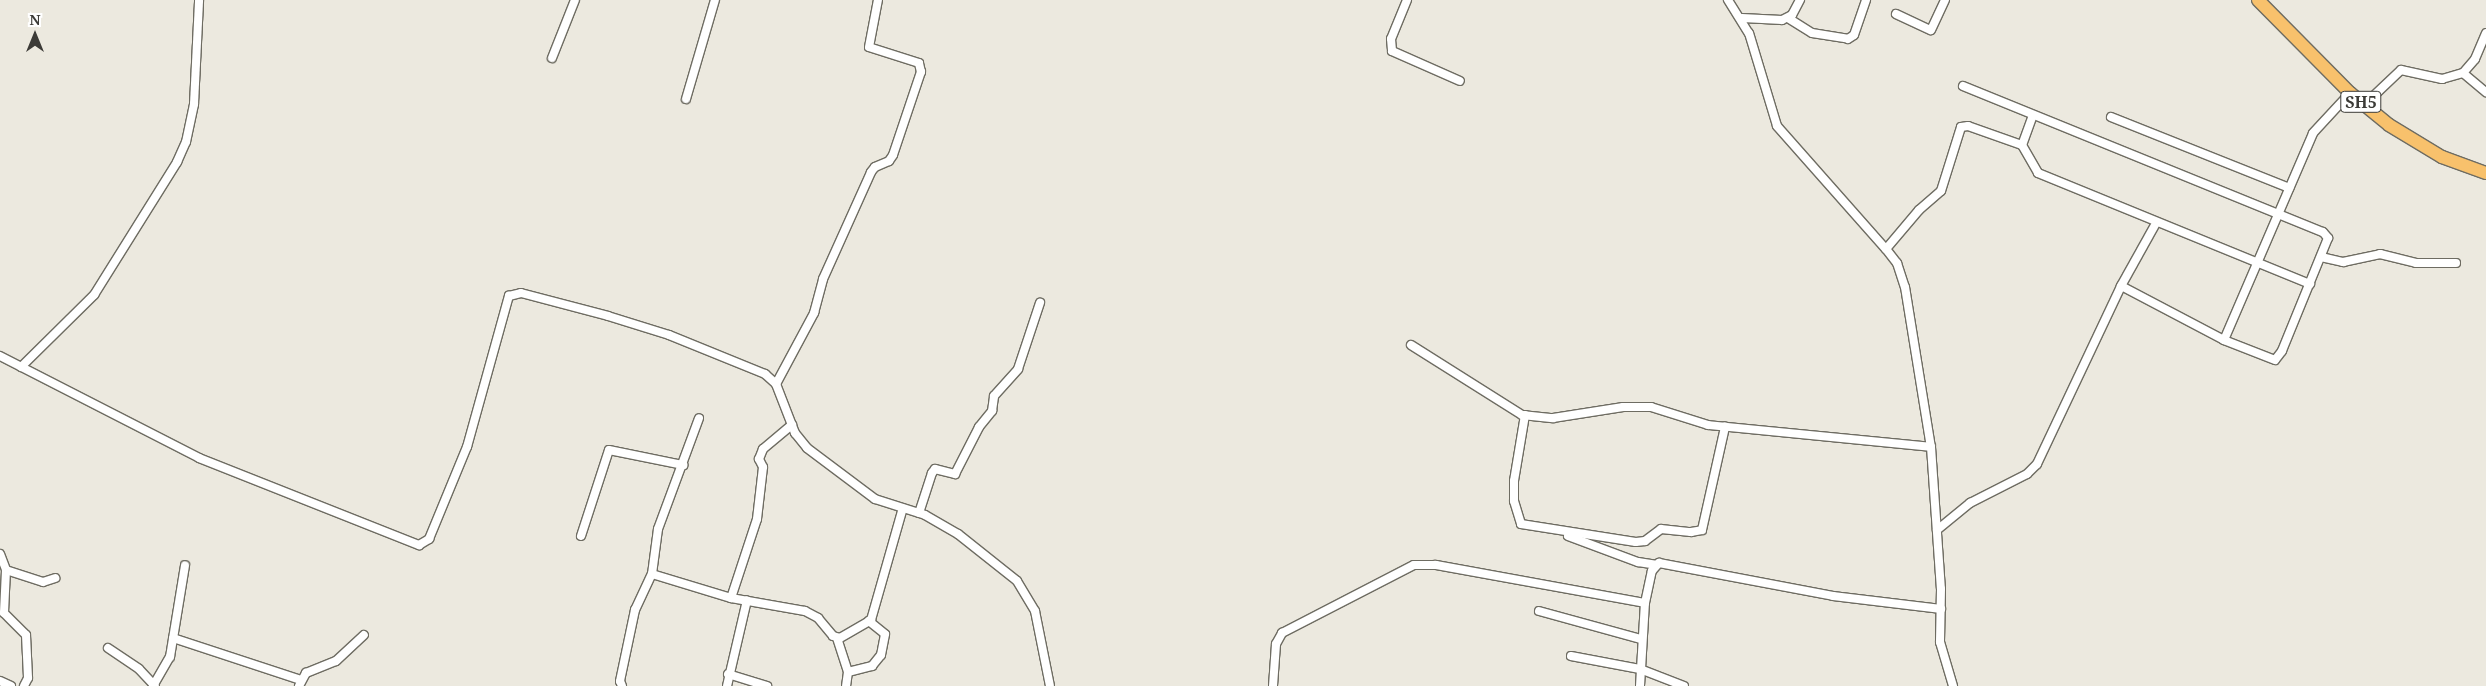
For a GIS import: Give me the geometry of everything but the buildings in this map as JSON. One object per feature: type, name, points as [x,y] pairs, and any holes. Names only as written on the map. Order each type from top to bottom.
[{"type":"main road","name":"SH5","points":[[2258,0],[2364,105],[2419,144],[2486,173]]},
{"type":"street","points":[[21,367],[94,295],[177,162],[186,142],[194,104],[198,0]]},
{"type":"street","points":[[552,58],[575,0]]},
{"type":"street","points":[[686,99],[715,0]]},
{"type":"street","points":[[776,384],[814,313],[823,279],[871,172],[894,155],[921,72],[919,63],[869,47],[878,0]]},
{"type":"street","points":[[1407,0],[1391,39],[1392,51],[1460,81]]},
{"type":"street","points":[[1728,0],[1742,18],[1777,126],[1897,263],[1905,287],[1931,447],[1941,609],[1940,642],[1953,686]]},
{"type":"street","points":[[1788,18],[1800,0]]},
{"type":"street","points":[[1742,18],[1788,18],[1812,33],[1848,39],[1854,35],[1866,0]]},
{"type":"street","points":[[1896,14],[1931,30],[1945,0]]},
{"type":"street","points":[[2364,105],[2401,70],[2442,79],[2463,73],[2475,58],[2486,33]]},
{"type":"street","points":[[2463,73],[2486,92]]},
{"type":"street","points":[[1963,86],[2278,216],[2327,234],[2322,257],[2275,360],[2224,340],[2121,286]]},
{"type":"street","points":[[2224,340],[2313,133],[2350,93]]},
{"type":"street","points":[[2022,145],[2033,115]]},
{"type":"street","points":[[2111,117],[2289,188]]},
{"type":"street","points":[[1886,250],[1919,210],[1941,191],[1961,127],[1968,126],[2022,145],[2038,173],[2044,177],[2310,284]]},
{"type":"street","points":[[1937,530],[1970,503],[2027,474],[2037,464],[2121,286],[2156,223]]},
{"type":"street","points":[[2322,257],[2343,262],[2380,254],[2416,263],[2456,263]]},
{"type":"street","points":[[0,356],[199,458],[419,544],[429,539],[467,447],[507,300],[511,294],[521,293],[608,316],[669,335],[759,371],[776,384],[792,425],[807,448],[869,495],[918,513],[958,534],[1025,590],[1035,611],[1050,686]]},
{"type":"street","points":[[918,513],[932,473],[935,469],[955,474],[979,427],[992,412],[994,396],[1018,370],[1040,303]]},
{"type":"street","points":[[1411,344],[1525,415],[1552,418],[1623,407],[1651,406],[1702,424],[1931,447]]},
{"type":"street","points":[[1525,415],[1514,481],[1517,517],[1524,526],[1636,542],[1646,541],[1661,529],[1700,532],[1725,427]]},
{"type":"street","points":[[622,686],[620,681],[635,610],[652,574],[658,529],[669,494],[684,465],[699,418]]},
{"type":"street","points":[[731,598],[757,519],[763,467],[759,459],[763,450],[792,425]]},
{"type":"street","points":[[582,536],[609,450],[684,465]]},
{"type":"street","points":[[838,638],[870,622],[903,508]]},
{"type":"street","points":[[1554,531],[1638,562],[1656,565],[1667,563],[1833,596],[1941,609]]},
{"type":"street","points":[[0,554],[6,570],[4,614],[26,635],[28,678],[24,686]]},
{"type":"street","points":[[108,648],[139,669],[154,686],[168,663],[174,638],[185,564]]},
{"type":"street","points":[[1273,686],[1276,644],[1282,633],[1414,565],[1436,565],[1645,603]]},
{"type":"street","points":[[1640,686],[1641,639],[1645,603],[1656,565]]},
{"type":"street","points":[[6,570],[43,582],[55,578]]},
{"type":"street","points":[[652,574],[731,598],[813,614],[838,638],[848,672],[846,686]]},
{"type":"street","points":[[727,686],[728,674],[747,600]]},
{"type":"street","points":[[1539,611],[1641,639]]},
{"type":"street","points":[[848,672],[872,666],[882,655],[885,634],[870,622]]},
{"type":"street","points":[[174,638],[300,683],[308,671],[336,661],[364,635]]},
{"type":"street","points":[[1572,656],[1640,669],[1684,686]]},
{"type":"street","points":[[728,674],[767,686]]},
{"type":"street","points":[[0,681],[11,686]]}]
